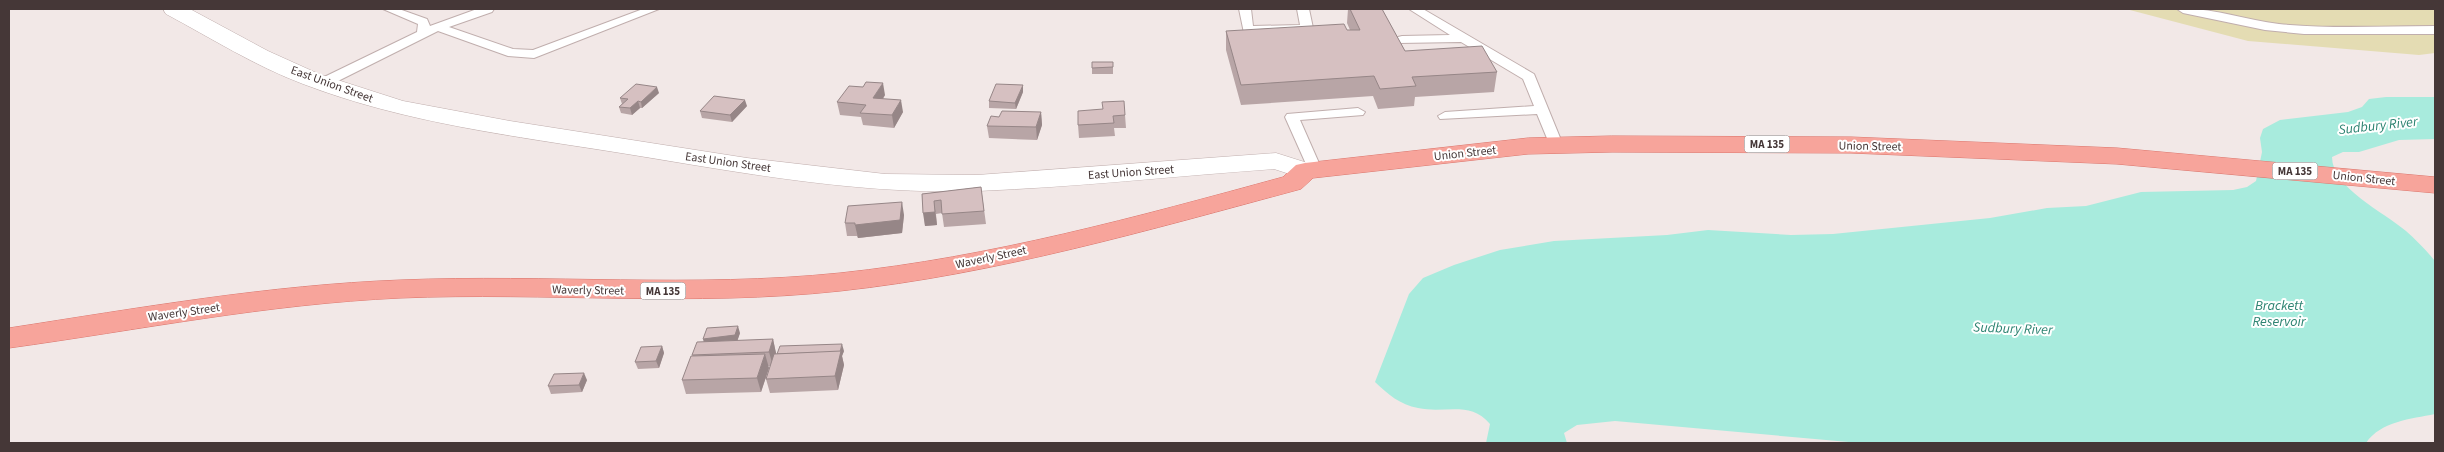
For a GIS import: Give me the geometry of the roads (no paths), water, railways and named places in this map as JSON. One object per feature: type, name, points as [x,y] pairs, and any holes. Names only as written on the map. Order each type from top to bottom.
[{"type":"main road","name":"Union Street","points":[[1310,171],[1528,146],[1851,145],[2118,156],[2435,185]]},
{"type":"main road","name":"Waverly Street","points":[[9,338],[209,308],[336,294],[467,289],[743,290],[841,282],[897,275],[1029,249],[1253,194],[1292,184],[1310,171]]},
{"type":"street","name":"East Union Street","points":[[174,9],[260,56],[323,83],[399,107],[501,127],[747,166],[885,182],[976,183],[1276,161],[1310,171]]},
{"type":"lane","points":[[390,9],[422,14],[425,29],[422,34]]},
{"type":"lane","points":[[323,83],[437,27],[488,9]]},
{"type":"lane","points":[[437,27],[512,53],[525,55],[543,52],[653,9]]},
{"type":"lane","points":[[1245,9],[1248,30],[1307,28],[1304,9]]},
{"type":"lane","points":[[1415,9],[1529,77],[1556,146]]},
{"type":"lane","points":[[2183,9],[2220,17],[2304,30],[2435,30]]},
{"type":"lane","points":[[2220,17],[2237,9]]},
{"type":"lane","points":[[1402,40],[1464,38]]},
{"type":"lane","points":[[1445,116],[1542,110]]},
{"type":"lane","points":[[1310,171],[1292,117],[1358,112]]},
{"type":"water","name":"Brackett Reservoir","points":[[2435,97],[2435,139],[2399,140],[2359,152],[2343,152],[2332,157],[2334,168],[2340,179],[2361,198],[2406,231],[2435,261],[2435,414],[2388,425],[2372,436],[2366,443],[1860,443],[1615,421],[1577,425],[1564,433],[1567,443],[1486,443],[1490,424],[1474,412],[1457,409],[1412,407],[1395,398],[1375,382],[1409,294],[1423,278],[1454,265],[1500,250],[1554,241],[1667,235],[1708,230],[1791,235],[1833,234],[1990,218],[2047,208],[2086,206],[2141,192],[2233,190],[2247,187],[2256,181],[2262,152],[2260,138],[2263,129],[2280,120],[2348,112],[2362,107],[2369,99]]},
{"type":"water label","name":"Sudbury River","points":[[2378,125]]},
{"type":"water label","name":"Sudbury River","points":[[2013,328]]}]
